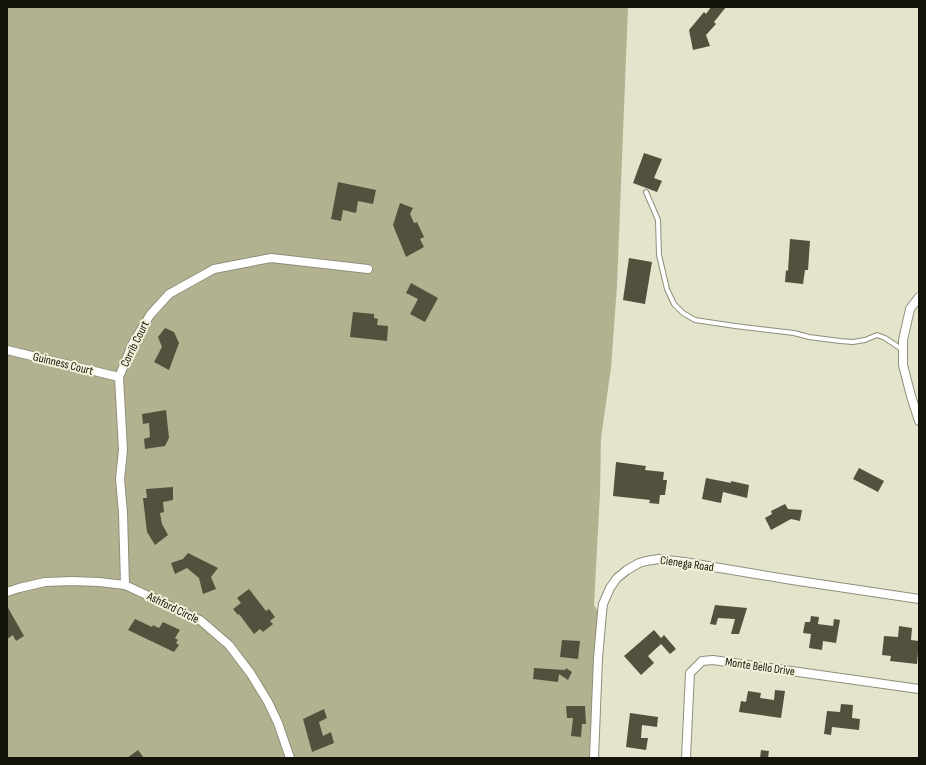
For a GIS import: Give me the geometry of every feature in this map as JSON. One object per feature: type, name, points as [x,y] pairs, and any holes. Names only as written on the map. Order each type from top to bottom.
[{"type":"street","name":"Corrib Court","points":[[125,585],[123,513],[120,479],[123,450],[119,377],[133,343],[150,315],[168,294],[214,269],[271,258],[368,269]]},
{"type":"street","points":[[919,297],[910,309],[903,340],[903,364],[919,421]]},
{"type":"street","name":"Guinness Court","points":[[7,350],[119,377]]},
{"type":"street","name":"Cienega Road","points":[[594,758],[598,658],[603,604],[610,588],[617,578],[639,563],[659,559],[672,560],[919,599]]},
{"type":"street","name":"Ashford Circle","points":[[7,592],[45,582],[72,581],[125,585],[200,620],[229,645],[251,674],[268,702],[278,723],[290,758]]},
{"type":"street","name":"Monte Bello Drive","points":[[686,758],[690,673],[702,661],[713,660],[919,689]]},
{"type":"lane","points":[[646,192],[658,220],[659,255],[667,289],[674,304],[683,313],[695,320],[794,333],[809,337],[840,341],[853,342],[877,336],[885,338],[903,350]]},
{"type":"green space","points":[[7,7],[628,7],[617,286],[611,368],[601,438],[600,493],[594,605],[604,620],[592,758],[7,758]]},
{"type":"building","points":[[711,7],[726,7],[714,22],[716,24],[706,35],[710,46],[693,50],[689,30],[704,12],[706,14]]},
{"type":"building","points":[[644,153],[662,159],[654,178],[662,181],[657,192],[633,183]]},
{"type":"building","points":[[338,182],[376,190],[373,204],[358,201],[356,213],[343,210],[341,221],[331,219]]},
{"type":"building","points":[[400,203],[413,208],[410,214],[414,223],[417,222],[424,237],[420,239],[424,247],[406,257],[393,225]]},
{"type":"building","points":[[790,239],[810,241],[808,270],[805,270],[803,284],[785,282],[786,270],[788,271]]},
{"type":"building","points":[[629,258],[652,262],[645,304],[623,300]]},
{"type":"building","points":[[411,283],[438,298],[425,322],[410,314],[418,299],[406,293]]},
{"type":"building","points":[[353,312],[374,314],[374,318],[378,319],[377,325],[388,326],[387,341],[350,337]]},
{"type":"building","points":[[165,328],[174,332],[179,343],[169,370],[154,362],[162,347],[158,337]]},
{"type":"building","points":[[166,410],[169,438],[165,446],[145,449],[144,439],[150,437],[149,423],[143,424],[142,414]]},
{"type":"building","points":[[616,462],[646,466],[645,470],[664,472],[663,480],[667,480],[665,495],[660,495],[659,504],[649,503],[650,500],[613,496]]},
{"type":"building","points":[[859,468],[884,481],[878,492],[853,479]]},
{"type":"building","points":[[706,478],[749,485],[747,498],[723,492],[721,503],[702,499]]},
{"type":"building","points":[[173,487],[173,500],[163,502],[164,512],[160,513],[162,524],[168,535],[155,545],[147,532],[143,498],[147,498],[146,489]]},
{"type":"building","points":[[785,504],[788,509],[802,510],[800,521],[791,519],[771,530],[765,518],[772,514],[771,511]]},
{"type":"building","points":[[188,553],[218,568],[211,577],[216,589],[203,594],[199,578],[187,568],[175,574],[171,563],[183,559]]},
{"type":"building","points":[[249,589],[266,611],[269,609],[275,617],[270,621],[273,624],[263,632],[260,629],[254,634],[239,614],[238,615],[233,609],[241,603],[237,598]]},
{"type":"building","points":[[715,605],[747,608],[739,634],[731,634],[735,619],[718,618],[716,625],[710,624]]},
{"type":"building","points":[[7,606],[24,636],[16,641],[13,635],[7,639]]},
{"type":"building","points":[[811,616],[819,617],[818,624],[833,626],[834,619],[840,620],[836,643],[823,641],[822,650],[809,648],[811,634],[803,633],[805,622],[810,622]]},
{"type":"building","points":[[135,619],[152,627],[153,625],[159,628],[163,622],[180,630],[175,638],[178,640],[176,643],[179,645],[174,652],[128,630]]},
{"type":"building","points":[[899,626],[912,628],[911,640],[919,641],[917,664],[890,661],[891,656],[882,655],[884,636],[898,637]]},
{"type":"building","points":[[654,630],[661,638],[664,635],[676,649],[670,654],[661,644],[648,656],[654,663],[641,675],[624,656]]},
{"type":"building","points":[[562,640],[580,641],[578,659],[560,657]]},
{"type":"building","points":[[534,668],[565,670],[566,668],[572,672],[568,680],[559,674],[558,682],[533,679]]},
{"type":"building","points":[[775,690],[785,691],[781,718],[739,712],[741,701],[746,702],[748,691],[761,693],[760,698],[774,700]]},
{"type":"building","points":[[841,704],[853,705],[852,718],[860,719],[859,730],[832,727],[831,735],[824,734],[827,711],[840,712]]},
{"type":"building","points":[[566,706],[585,706],[586,724],[582,724],[581,737],[571,736],[573,718],[567,718]]},
{"type":"building","points":[[324,709],[327,718],[319,722],[323,736],[331,732],[334,743],[312,752],[303,719]]},
{"type":"building","points":[[630,713],[658,717],[657,727],[642,725],[641,738],[648,738],[646,750],[626,747]]},
{"type":"building","points":[[138,750],[144,758],[127,758]]},
{"type":"building","points":[[761,750],[769,751],[768,758],[760,758]]}]
